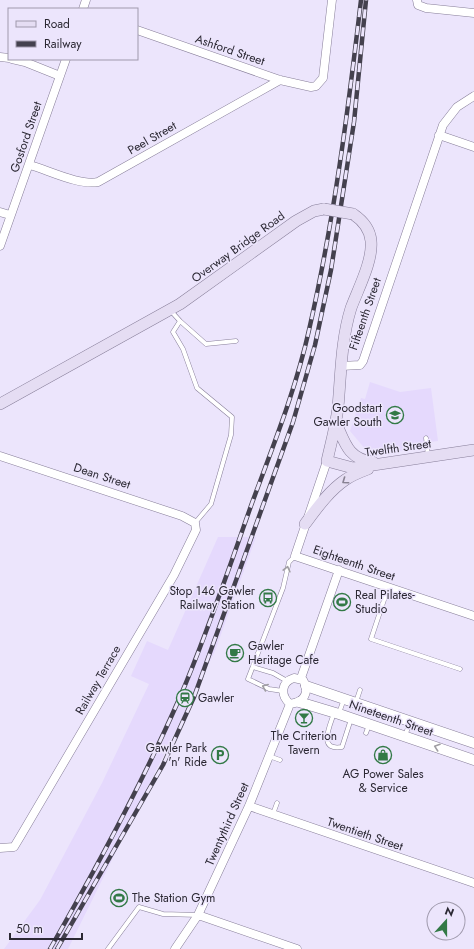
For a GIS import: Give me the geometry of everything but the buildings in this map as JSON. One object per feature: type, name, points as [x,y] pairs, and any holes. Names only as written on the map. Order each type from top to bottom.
[{"type":"main road","name":"Overway Bridge Road","points":[[0,404],[180,304],[296,221],[314,211],[324,209],[353,214],[361,220],[368,230],[371,240],[370,254],[348,322],[341,366]]},
{"type":"main road","points":[[327,461],[336,423],[341,366]]},
{"type":"main road","points":[[336,423],[349,451],[361,461],[379,463]]},
{"type":"main road","name":"Twelfth Street","points":[[327,461],[353,468],[474,450]]},
{"type":"main road","points":[[305,524],[325,499],[345,480],[379,463]]},
{"type":"street","name":"Ashford Street","points":[[138,30],[280,80],[306,86],[316,86],[323,78],[332,0]]},
{"type":"street","points":[[417,0],[418,5],[426,8],[474,13]]},
{"type":"street","points":[[15,60],[25,62],[60,76]]},
{"type":"street","name":"Gosford Street","points":[[0,246],[30,165],[66,60]]},
{"type":"street","name":"Peel Street","points":[[30,165],[77,180],[90,183],[98,182],[280,80]]},
{"type":"street","points":[[474,96],[457,107],[450,115],[439,135],[474,147]]},
{"type":"street","name":"Fifteenth Street","points":[[341,366],[360,365],[363,361],[439,135]]},
{"type":"street","points":[[0,212],[10,216]]},
{"type":"street","name":"Dean Street","points":[[0,456],[182,516],[195,523]]},
{"type":"street","points":[[295,556],[327,461]]},
{"type":"street","name":"Railway Terrace","points":[[0,848],[14,847],[174,575],[194,535],[196,530],[195,523]]},
{"type":"street","name":"Eighteenth Street","points":[[295,556],[474,616]]},
{"type":"street","points":[[303,682],[294,678],[287,681],[283,691],[284,698],[294,703],[306,695],[303,682],[339,570]]},
{"type":"street","name":"Nineteenth Street","points":[[303,682],[344,699],[474,743]]},
{"type":"street","name":"Nineteenth Street","points":[[294,703],[337,713],[352,718],[368,729],[405,736],[474,760]]},
{"type":"street","name":"Twentythird Street","points":[[175,949],[198,914],[249,806],[269,756],[294,703]]},
{"type":"street","name":"Twentieth Street","points":[[249,806],[474,883]]},
{"type":"street","points":[[198,914],[298,949]]},
{"type":"lane","points":[[169,310],[206,344],[236,341]]},
{"type":"lane","points":[[180,321],[173,332],[183,349],[197,388],[232,417],[231,435],[211,504],[195,523]]},
{"type":"lane","points":[[426,438],[428,457]]},
{"type":"lane","points":[[283,691],[269,689],[248,679],[285,583],[289,562],[295,556]]},
{"type":"lane","points":[[388,587],[371,639],[460,669]]},
{"type":"lane","points":[[253,667],[273,673],[287,681]]},
{"type":"lane","points":[[356,703],[360,690]]},
{"type":"lane","points":[[344,699],[327,737],[327,743],[329,746],[336,748],[342,747],[352,718]]},
{"type":"lane","points":[[405,736],[410,722]]},
{"type":"lane","points":[[269,756],[280,760]]},
{"type":"lane","points":[[273,815],[277,803]]},
{"type":"lane","points":[[108,949],[139,907],[163,914],[198,914]]},
{"type":"shaded area","name":"Goodstart Gawler South","points":[[370,382],[400,392],[431,388],[438,441],[415,444],[416,448],[399,451],[398,446],[366,450],[350,431],[361,398],[365,399]]},
{"type":"shaded area","points":[[218,537],[256,537],[215,651],[68,949],[4,949],[40,900],[102,783],[149,684],[131,676],[147,641],[168,650]]},
{"type":"railway","points":[[50,949],[118,825],[150,762],[180,697],[209,625],[291,396],[304,352],[326,248],[345,124],[361,0]]},
{"type":"railway","points":[[57,949],[163,765],[194,697],[293,422],[315,345],[331,270],[354,122],[366,0]]},
{"type":"place","name":"Goodstart Gawler South","points":[[395,415]]},
{"type":"place","name":"Stop 146 Gawler Railway Station","points":[[268,598]]},
{"type":"place","name":"Real Pilates- Studio","points":[[342,602]]},
{"type":"place","name":"Gawler Heritage Cafe","points":[[235,653]]},
{"type":"place","name":"Gawler","points":[[185,698]]},
{"type":"place","name":"The Criterion Tavern","points":[[304,718]]},
{"type":"place","name":"Gawler Park 'n' Ride","points":[[220,755]]},
{"type":"place","name":"AG Power Sales & Service","points":[[383,755]]},
{"type":"place","name":"The Station Gym","points":[[119,898]]}]
